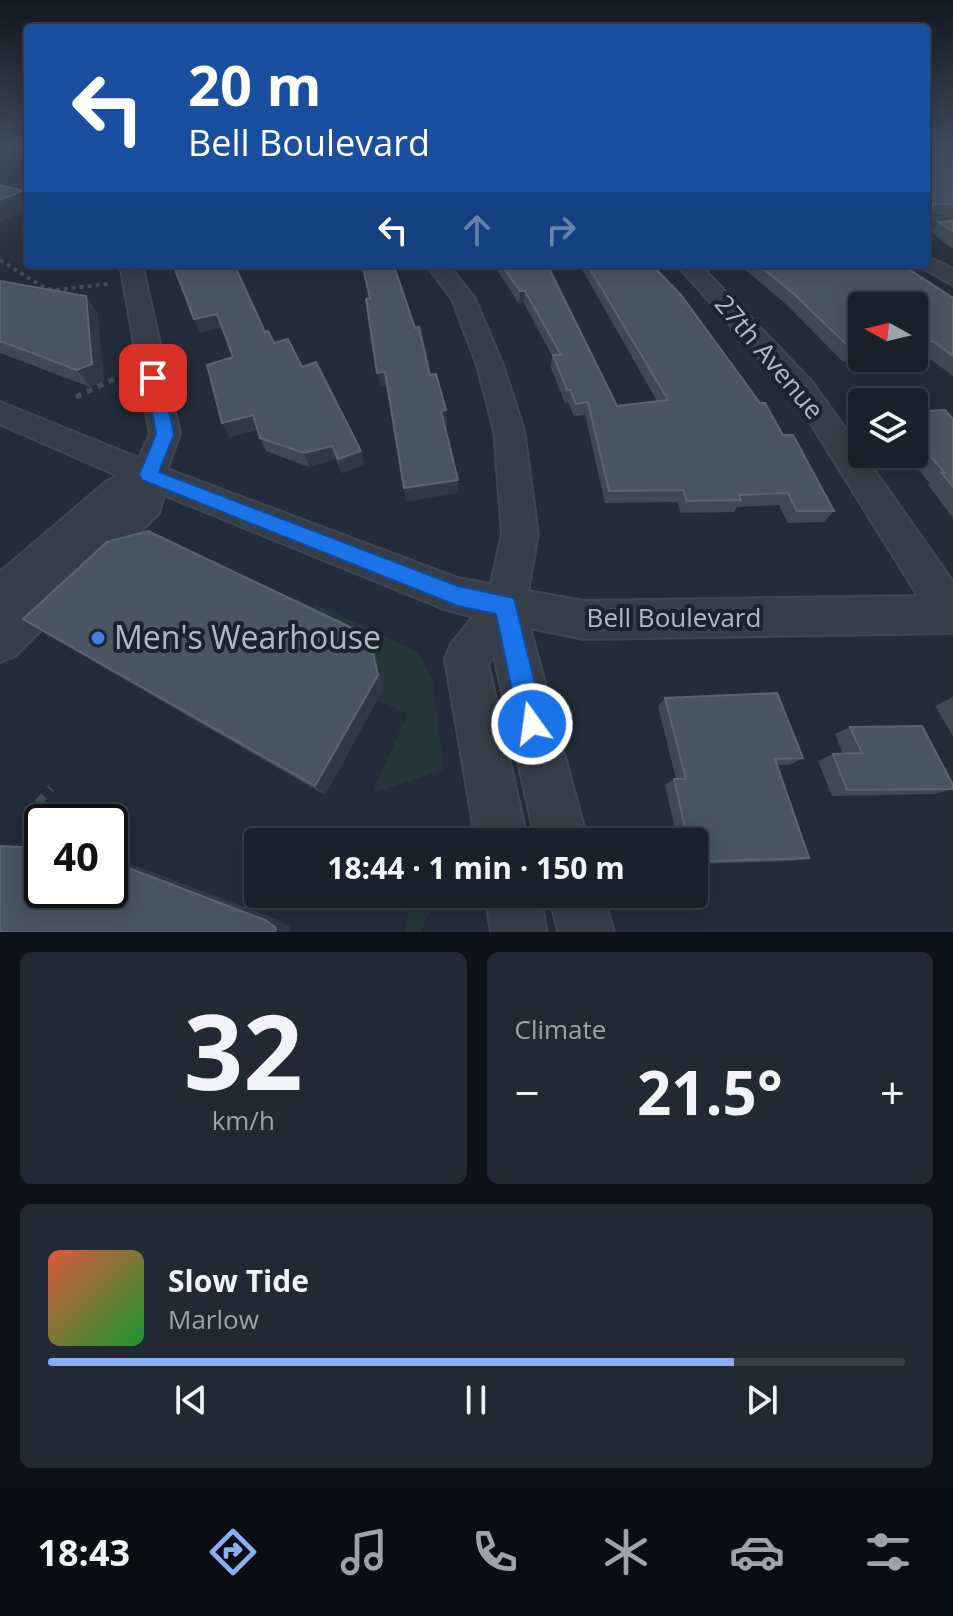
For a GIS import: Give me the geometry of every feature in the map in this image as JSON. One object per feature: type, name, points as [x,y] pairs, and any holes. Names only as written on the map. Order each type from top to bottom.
[{"type":"street","points":[[930,224],[953,223]]},
{"type":"street","points":[[930,264],[953,278]]},
{"type":"street","points":[[440,268],[463,299],[490,365],[509,430],[520,534],[506,606],[519,673],[558,828]]},
{"type":"street","name":"27th Avenue","points":[[691,268],[803,389],[952,614]]},
{"type":"street","points":[[0,642],[147,503],[148,475],[165,434],[120,274]]},
{"type":"street","name":"Bell Boulevard","points":[[0,412],[148,475],[458,596],[584,620],[952,614]]},
{"type":"street","points":[[0,596],[119,490],[148,475]]},
{"type":"street","points":[[499,828],[466,659],[506,606]]},
{"type":"street","points":[[515,908],[519,932]]},
{"type":"street","points":[[580,908],[586,932]]},
{"type":"path","points":[[0,260],[45,288],[55,290],[120,274]]},
{"type":"path","points":[[76,397],[121,376]]},
{"type":"path","points":[[38,803],[51,788]]},
{"type":"shaded area","points":[[298,596],[298,599],[314,607],[315,604],[417,651],[432,679],[444,770],[377,792],[373,790],[408,714],[377,700],[288,609]]},
{"type":"shaded area","points":[[364,908],[434,908],[421,932],[406,932],[408,912]]},
{"type":"building","points":[[0,192],[19,192],[0,200]]},
{"type":"building","points":[[930,192],[953,192],[953,204],[933,204],[930,215]]},
{"type":"building","points":[[953,221],[953,232],[939,222]]},
{"type":"building","points":[[175,268],[236,268],[265,332],[268,331],[274,343],[288,339],[302,367],[316,362],[361,451],[338,459],[332,446],[304,453],[260,438],[253,415],[222,423],[207,365],[233,357],[217,314],[194,319]]},
{"type":"building","points":[[363,268],[395,268],[415,328],[419,327],[430,375],[436,374],[446,410],[441,411],[458,480],[404,488],[385,372],[377,373],[366,299],[370,298]]},
{"type":"building","points":[[504,268],[549,268],[617,406],[668,400],[589,268],[655,268],[681,295],[760,403],[765,403],[783,435],[793,435],[834,511],[797,511],[788,493],[739,495],[741,500],[687,501],[683,490],[609,491],[588,402],[576,404],[570,390],[567,390],[553,355],[561,355],[525,291],[520,291]]},
{"type":"building","points":[[762,268],[907,268],[953,298],[953,356],[933,341],[928,342],[928,292],[848,292],[848,346]]},
{"type":"building","points":[[0,281],[86,296],[92,364],[77,370],[0,341]]},
{"type":"building","points":[[945,410],[953,419],[953,487],[928,453],[928,411]]},
{"type":"building","points":[[148,531],[369,636],[378,675],[315,786],[23,619],[107,542]]},
{"type":"building","points":[[777,693],[803,758],[775,759],[809,858],[708,862],[708,828],[685,828],[674,779],[686,779],[665,698]]},
{"type":"building","points":[[922,726],[953,789],[847,790],[833,754],[862,753],[850,727]]},
{"type":"building","points":[[0,846],[24,847],[24,908],[128,908],[128,868],[265,920],[276,928],[275,932],[0,932]]},
{"type":"place","name":"Men's Wearhouse","points":[[98,638]]},
{"type":"route","points":[[153,378],[165,434],[148,475],[183,486],[458,596],[506,606],[532,724]]}]
